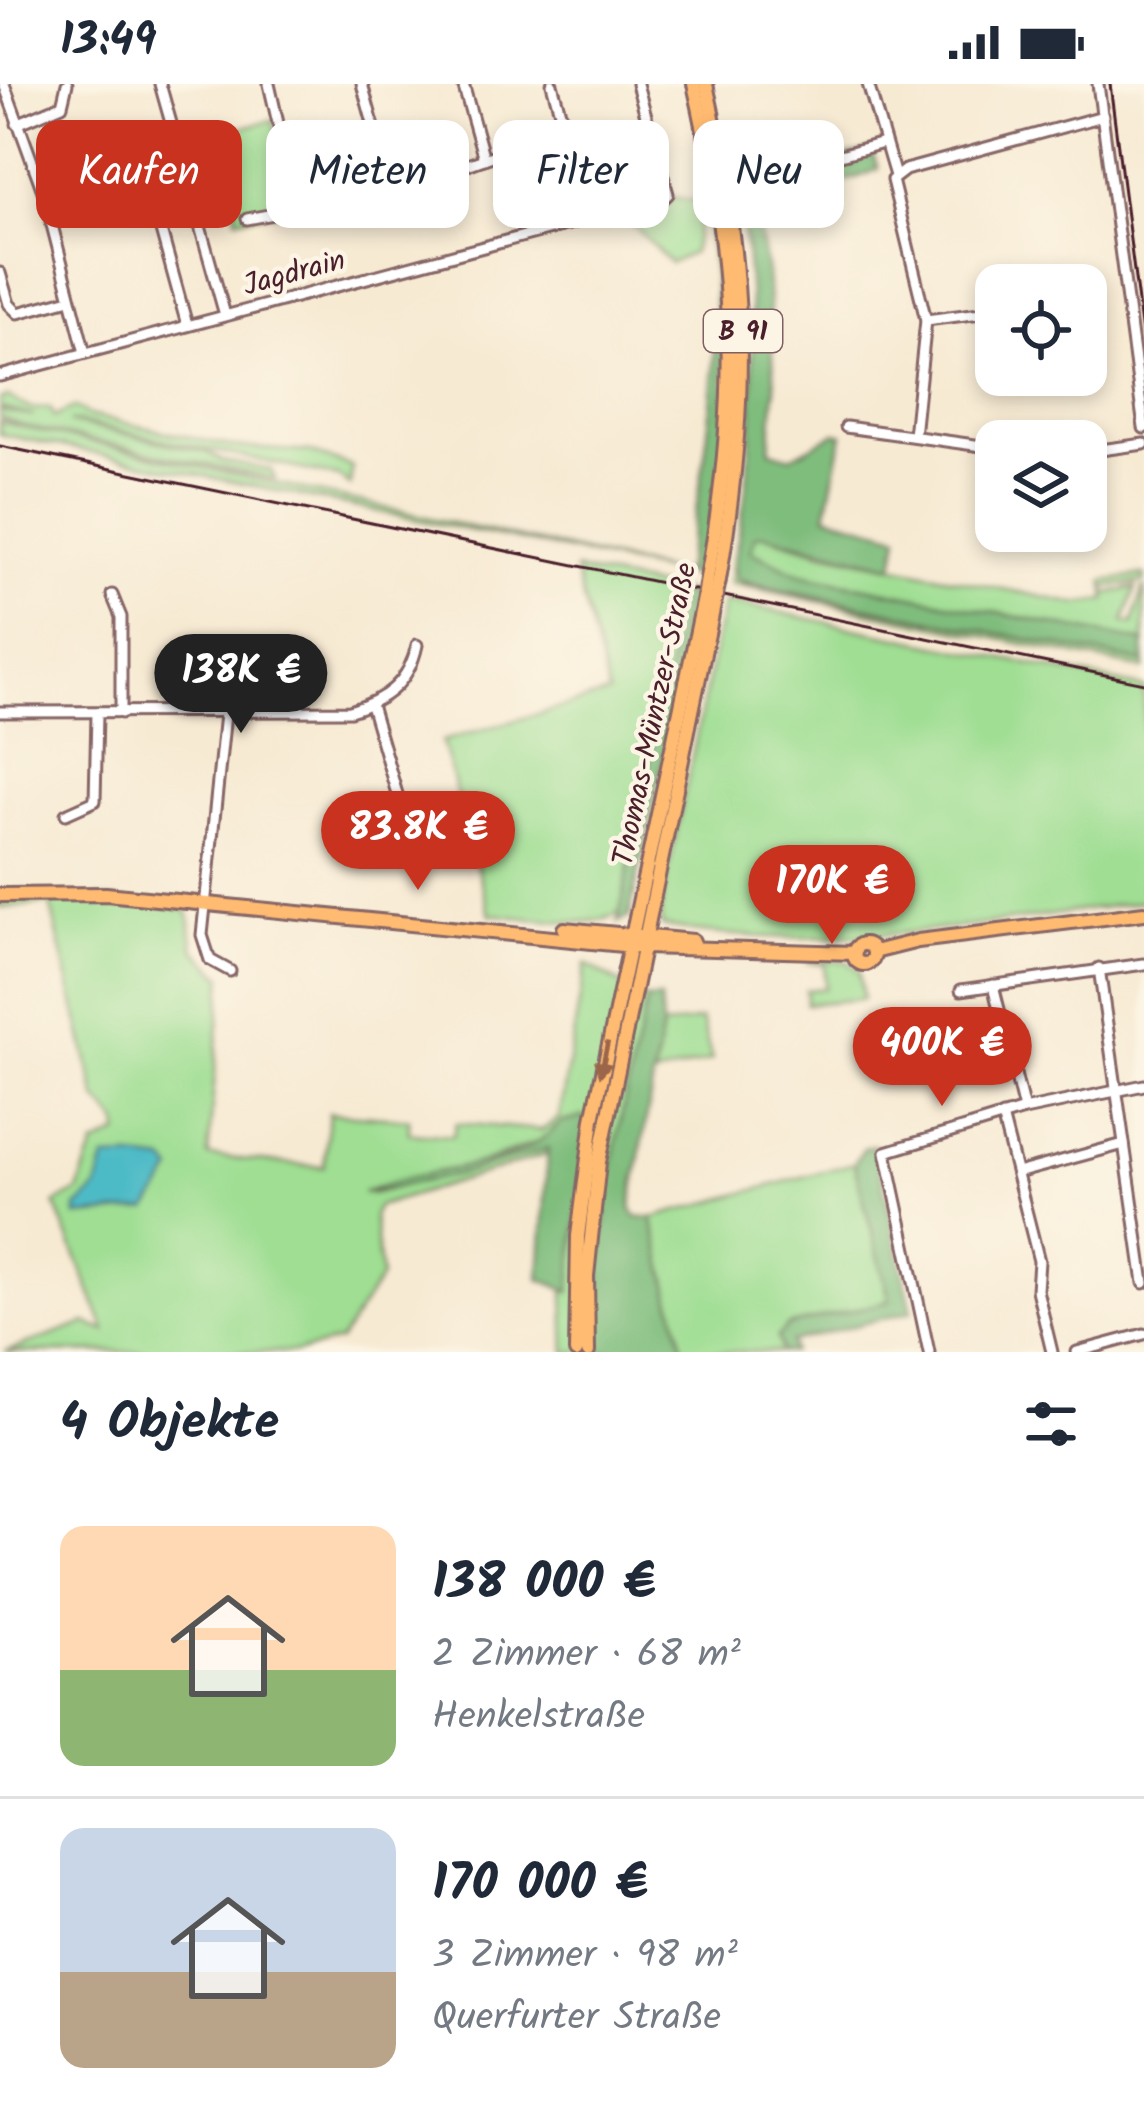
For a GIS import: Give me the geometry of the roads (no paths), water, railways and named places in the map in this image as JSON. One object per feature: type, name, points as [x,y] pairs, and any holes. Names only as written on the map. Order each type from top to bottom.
[{"type":"main road","name":"Thomas-Müntzer-Straße","points":[[694,84],[722,224],[732,335],[727,455],[713,579]]},
{"type":"main road","name":"Thomas-Müntzer-Straße","points":[[576,1352],[576,1280],[586,1161],[738,455],[743,320],[731,203],[706,84]]},
{"type":"main road","points":[[0,896],[85,893],[637,941],[855,953],[864,964],[874,952],[918,941],[1144,913]]},
{"type":"main road","name":"Thomas-Müntzer-Straße","points":[[588,1352],[594,1198],[637,941]]},
{"type":"street","points":[[17,124],[62,105],[67,84]]},
{"type":"street","points":[[160,84],[225,315]]},
{"type":"street","points":[[268,84],[277,120]]},
{"type":"street","points":[[362,84],[372,120]]},
{"type":"street","points":[[464,84],[484,159]]},
{"type":"street","points":[[552,84],[562,120]]},
{"type":"street","name":"Jagdrain","points":[[637,84],[647,120]]},
{"type":"street","points":[[868,84],[895,176],[892,187],[926,320],[914,436]]},
{"type":"street","points":[[1098,84],[1144,428]]},
{"type":"street","points":[[3,88],[36,173]]},
{"type":"street","points":[[895,176],[1103,116]]},
{"type":"street","points":[[844,154],[883,143]]},
{"type":"street","points":[[469,164],[493,157]]},
{"type":"street","points":[[247,219],[266,216]]},
{"type":"street","points":[[52,228],[85,353]]},
{"type":"street","points":[[162,228],[187,326]]},
{"type":"street","name":"Jagdrain","points":[[0,376],[556,228]]},
{"type":"street","points":[[0,273],[9,304],[18,313],[70,299]]},
{"type":"street","points":[[926,320],[975,313]]},
{"type":"street","points":[[846,427],[975,445]]},
{"type":"street","points":[[1107,449],[1144,444]]},
{"type":"street","points":[[112,595],[121,617],[122,713]]},
{"type":"street","points":[[0,712],[328,714],[371,705],[406,677],[417,645]]},
{"type":"street","points":[[371,705],[403,811]]},
{"type":"street","points":[[66,814],[95,801],[97,713]]},
{"type":"street","points":[[225,714],[204,948],[216,966],[230,971]]},
{"type":"street","points":[[962,990],[1144,964]]},
{"type":"street","points":[[1099,968],[1144,1283]]},
{"type":"street","points":[[993,985],[1024,1110]]},
{"type":"street","points":[[929,1352],[886,1152],[1024,1110],[1144,1085]]},
{"type":"street","points":[[1002,1116],[1039,1261],[1037,1289],[1052,1352]]},
{"type":"street","points":[[1016,1173],[1124,1144]]},
{"type":"street","points":[[1077,1352],[1144,1334]]},
{"type":"water","points":[[105,1159],[165,1162],[173,1171],[148,1210],[77,1216],[77,1208],[97,1189]]},
{"type":"tram line","points":[[1110,84],[1144,349]]},
{"type":"railway","points":[[0,446],[1144,683]]}]
